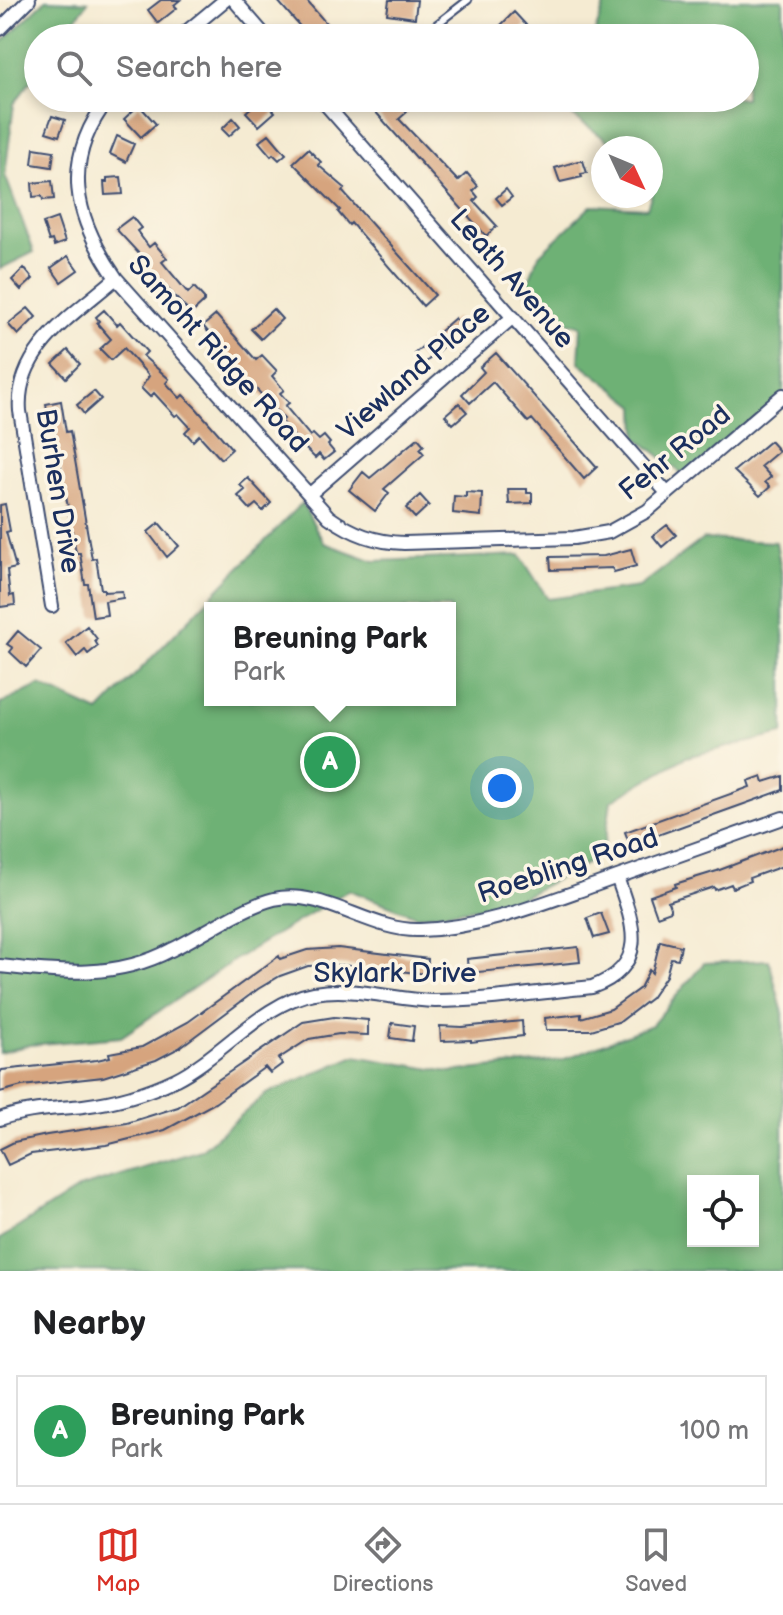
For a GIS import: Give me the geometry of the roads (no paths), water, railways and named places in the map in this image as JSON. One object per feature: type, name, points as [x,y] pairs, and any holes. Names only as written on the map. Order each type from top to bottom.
[{"type":"street","points":[[0,29],[29,0]]},
{"type":"street","points":[[196,24],[225,0]]},
{"type":"street","points":[[234,0],[255,24]]},
{"type":"street","name":"Samoht Ridge Road","points":[[101,112],[82,151],[78,194],[85,225],[94,245],[116,278],[329,517],[357,534],[388,542],[447,541]]},
{"type":"street","name":"Leath Avenue","points":[[333,113],[667,493]]},
{"type":"street","name":"Burhen Drive","points":[[52,606],[20,411],[20,385],[27,364],[42,342],[116,278]]},
{"type":"street","name":"Viewland Place","points":[[310,494],[513,317]]},
{"type":"street","name":"Fehr Road","points":[[447,541],[574,538],[609,532],[647,511],[783,395]]},
{"type":"street","name":"Roebling Road","points":[[0,966],[78,973],[127,967],[169,952],[275,899],[302,898],[389,927],[422,930],[503,918],[783,818]]},
{"type":"street","name":"Skylark Drive","points":[[0,1119],[26,1112],[102,1103],[154,1089],[201,1064],[280,1006],[310,994],[342,991],[422,1000],[460,1000],[592,987],[607,982],[626,963],[634,944],[633,922],[617,877]]},
{"type":"lane","points":[[437,24],[468,0]]},
{"type":"place","name":"Breuning Park","points":[[330,762]]}]
